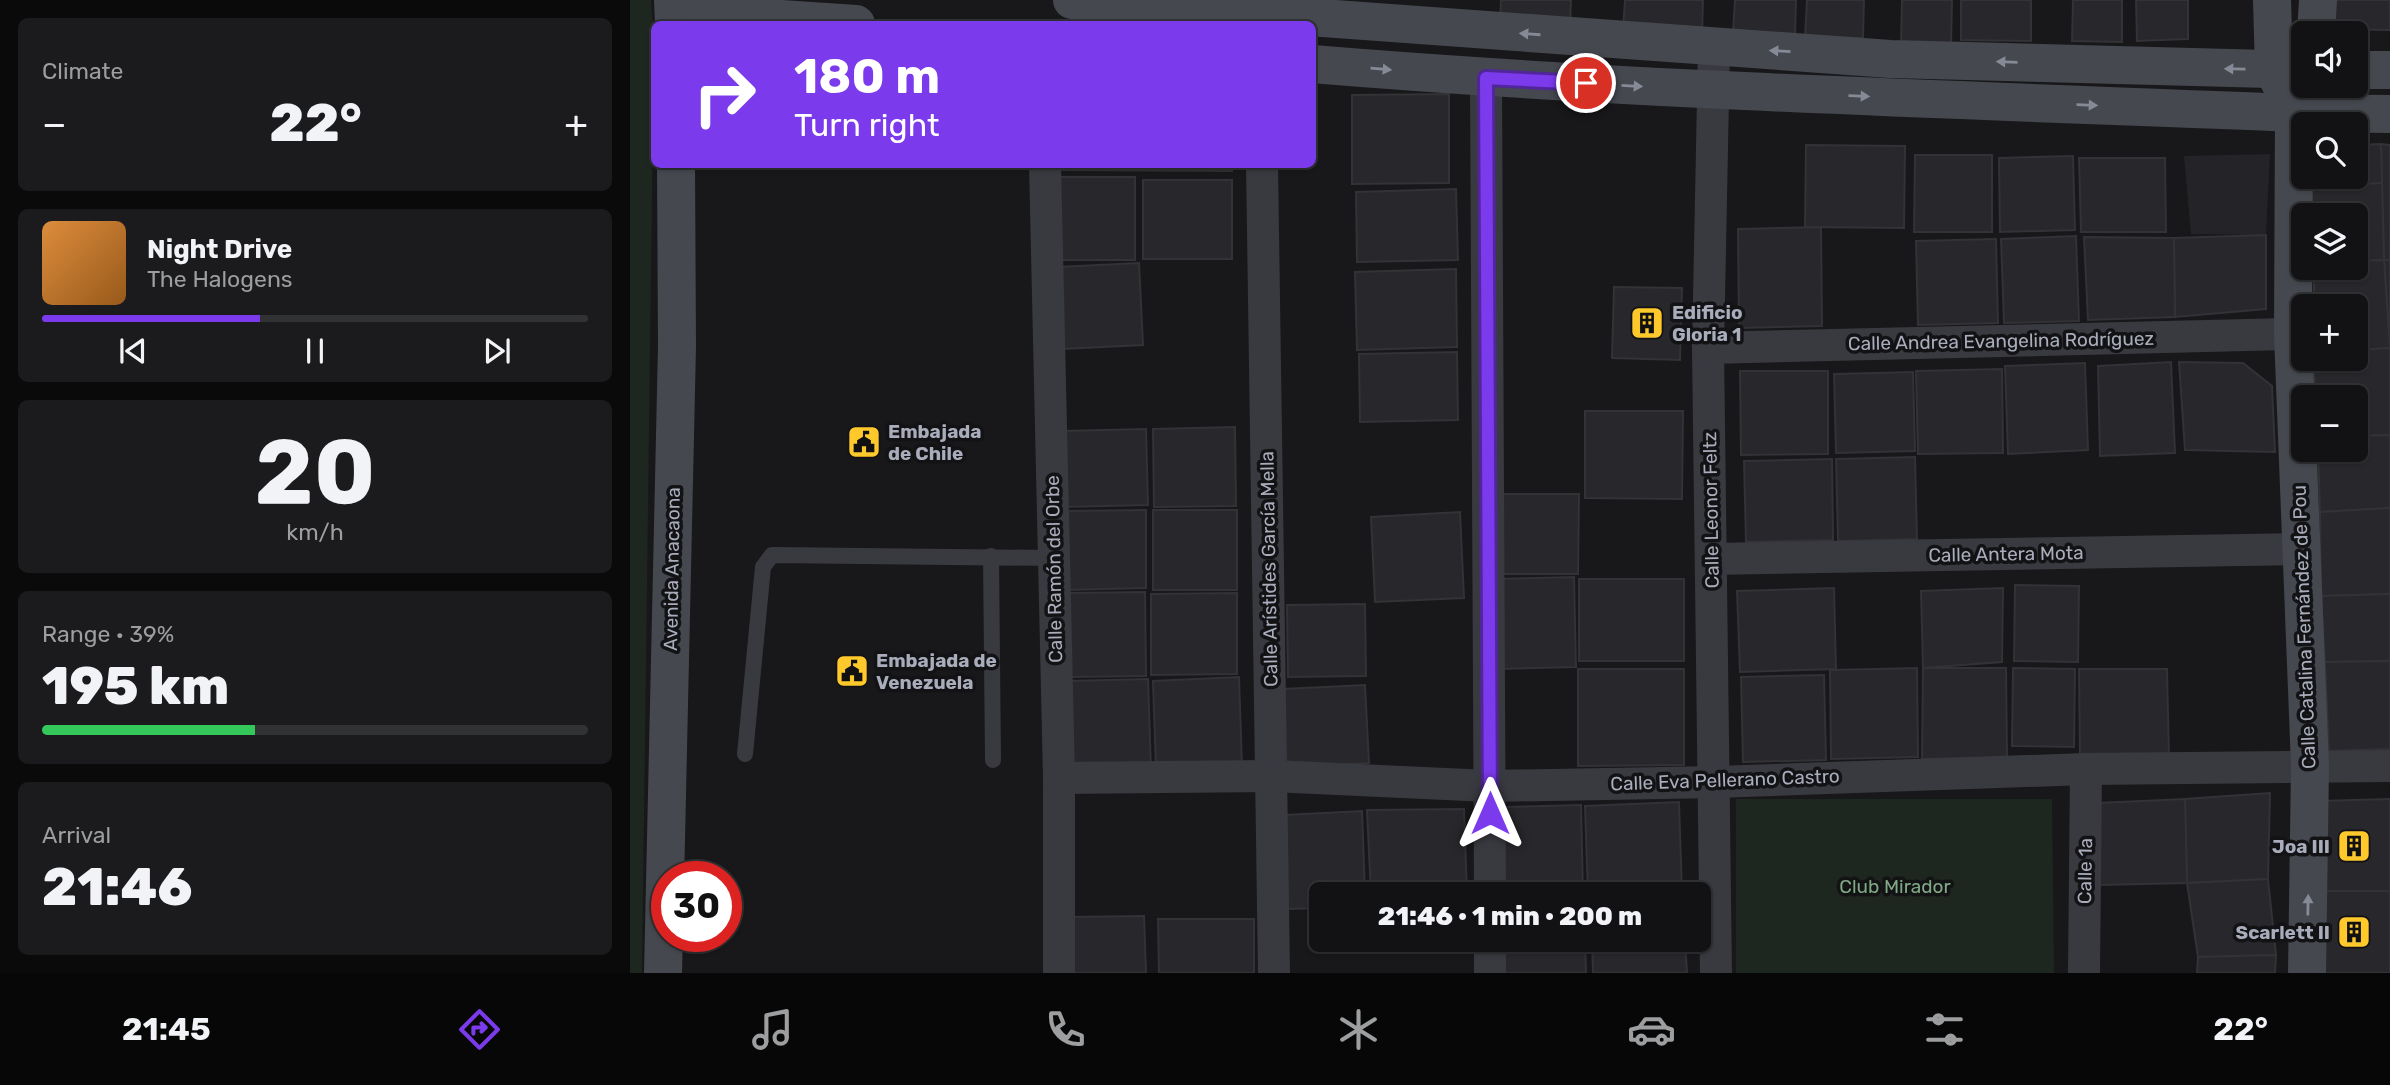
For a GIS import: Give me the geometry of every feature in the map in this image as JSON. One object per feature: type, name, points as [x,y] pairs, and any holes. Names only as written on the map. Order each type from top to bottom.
[{"type":"street","points":[[673,0],[674,21]]},
{"type":"street","points":[[691,0],[722,15],[811,21]]},
{"type":"street","points":[[1072,0],[1713,48],[2291,85]]},
{"type":"street","name":"Calle Catalina Fernández de Pou","points":[[2272,0],[2291,73]]},
{"type":"street","points":[[2317,21],[2318,0]]},
{"type":"street","name":"Calle Leonor Feltz","points":[[1713,48],[1708,348],[1716,782],[1716,973]]},
{"type":"street","points":[[1316,64],[1486,78],[1711,90],[2291,85]]},
{"type":"street","points":[[2368,70],[2390,70]]},
{"type":"street","points":[[1486,78],[1490,882]]},
{"type":"street","name":"Calle Catalina Fernández de Pou","points":[[2293,294],[2294,98]]},
{"type":"street","points":[[2337,98],[2390,114]]},
{"type":"street","name":"Avenida Anacaona","points":[[663,973],[677,360],[676,168]]},
{"type":"street","name":"Calle Ramón del Orbe","points":[[1045,168],[1059,778],[1059,973]]},
{"type":"street","name":"Calle Arístides García Mella","points":[[1262,168],[1274,973]]},
{"type":"street","name":"Calle Andrea Evangelina Rodríguez","points":[[1708,348],[2291,334]]},
{"type":"street","name":"Calle Catalina Fernández de Pou","points":[[2294,371],[2310,766],[2307,973]]},
{"type":"street","name":"Calle Antera Mota","points":[[1711,559],[2300,549]]},
{"type":"street","name":"Calle Eva Pellerano Castro","points":[[1059,778],[1272,776],[1489,786],[1716,782],[2086,769],[2390,766]]},
{"type":"street","name":"Calle 1a","points":[[2084,973],[2086,769]]},
{"type":"street","points":[[1490,952],[1490,973]]},
{"type":"lane","points":[[744,754],[763,567],[772,555],[1053,558]]},
{"type":"lane","points":[[991,556],[993,760]]},
{"type":"shaded area","points":[[2270,154],[2266,235],[2191,234],[2184,156]]},
{"type":"green space","points":[[630,0],[651,0],[652,168],[642,973],[630,973]]},
{"type":"green space","name":"Club Mirador","points":[[1736,799],[2052,799],[2054,973],[1736,973]]},
{"type":"building","points":[[1501,0],[1571,0],[1570,26],[1500,22]]},
{"type":"building","points":[[1625,0],[1703,0],[1702,34],[1623,30]]},
{"type":"building","points":[[1735,0],[1796,0],[1795,35],[1733,32]]},
{"type":"building","points":[[1807,0],[1864,0],[1863,38],[1805,37]]},
{"type":"building","points":[[1902,0],[1952,0],[1951,46],[1901,45]]},
{"type":"building","points":[[1961,0],[2031,0],[2031,41],[1961,40]]},
{"type":"building","points":[[2073,0],[2122,0],[2122,42],[2072,41]]},
{"type":"building","points":[[2136,0],[2188,0],[2188,39],[2137,41]]},
{"type":"building","points":[[2331,0],[2390,0],[2390,30],[2368,30],[2368,21],[2331,21]]},
{"type":"building","points":[[1449,94],[1449,183],[1352,184],[1352,95]]},
{"type":"building","points":[[2381,144],[2390,145],[2390,260],[2384,260]]},
{"type":"building","points":[[2381,144],[2382,183],[2368,184],[2368,145]]},
{"type":"building","points":[[1806,145],[1905,146],[1904,228],[1805,227]]},
{"type":"building","points":[[1915,155],[1992,155],[1992,232],[1914,232]]},
{"type":"building","points":[[2073,156],[2075,230],[2000,232],[1999,158]]},
{"type":"building","points":[[2079,158],[2165,158],[2166,232],[2081,232]]},
{"type":"building","points":[[1061,168],[1232,168],[1232,171]]},
{"type":"building","points":[[1056,177],[1135,177],[1135,260],[1056,260]]},
{"type":"building","points":[[1143,180],[1232,180],[1232,259],[1143,259]]},
{"type":"building","points":[[2382,183],[2384,260],[2368,261],[2368,203],[2312,203],[2311,189],[2368,189],[2368,184]]},
{"type":"building","points":[[1456,189],[1458,260],[1357,262],[1356,192]]},
{"type":"building","points":[[1821,227],[1822,326],[1739,328],[1738,229]]},
{"type":"building","points":[[2266,235],[2266,309],[2175,317],[2174,238]]},
{"type":"building","points":[[2076,236],[2079,321],[2004,323],[2001,239]]},
{"type":"building","points":[[2084,237],[2174,238],[2175,317],[2088,320]]},
{"type":"building","points":[[1996,239],[1998,323],[1918,325],[1916,241]]},
{"type":"building","points":[[2384,260],[2390,260],[2390,348]]},
{"type":"building","points":[[2384,260],[2390,348],[2368,349],[2368,294],[2314,294],[2314,280],[2368,280],[2368,261]]},
{"type":"building","points":[[1139,263],[1143,345],[1062,349],[1058,267]]},
{"type":"building","points":[[1456,269],[1457,347],[1357,350],[1355,272]]},
{"type":"building","name":"Edificio Gloria 1","points":[[1614,287],[1682,288],[1680,360],[1612,358]]},
{"type":"building","points":[[2390,348],[2390,435],[2368,436],[2368,385],[2315,385],[2314,371],[2368,371],[2368,349]]},
{"type":"building","points":[[1457,352],[1458,420],[1360,422],[1359,354]]},
{"type":"building","points":[[2171,362],[2175,453],[2100,456],[2098,366]]},
{"type":"building","points":[[2179,362],[2243,363],[2272,386],[2275,452],[2185,450]]},
{"type":"building","points":[[2085,363],[2088,450],[2008,454],[2005,366]]},
{"type":"building","points":[[2002,369],[2003,453],[1918,454],[1916,371]]},
{"type":"building","points":[[1740,371],[1828,371],[1828,454],[1741,455]]},
{"type":"building","points":[[1913,372],[1915,451],[1836,453],[1834,374]]},
{"type":"building","points":[[1585,411],[1683,411],[1682,499],[1585,498]]},
{"type":"building","points":[[1235,427],[1236,506],[1154,507],[1153,429]]},
{"type":"building","points":[[1146,429],[1148,505],[1062,507],[1061,431]]},
{"type":"building","points":[[2390,435],[2390,508],[2320,512],[2318,462],[2368,462],[2368,436]]},
{"type":"building","points":[[1915,457],[1917,539],[1838,541],[1836,459]]},
{"type":"building","points":[[1832,459],[1833,540],[1746,542],[1744,461]]},
{"type":"building","points":[[1496,494],[1579,494],[1578,574],[1496,574]]},
{"type":"building","points":[[2390,508],[2390,594],[2321,596],[2320,512]]},
{"type":"building","points":[[1146,510],[1146,588],[1065,590],[1064,511]]},
{"type":"building","points":[[1153,510],[1237,510],[1237,590],[1153,590]]},
{"type":"building","points":[[1460,512],[1464,598],[1375,602],[1371,517]]},
{"type":"building","points":[[1574,577],[1576,667],[1498,669],[1495,579]]},
{"type":"building","points":[[1579,579],[1684,579],[1684,661],[1579,661]]},
{"type":"building","points":[[2015,585],[2079,586],[2078,662],[2014,661]]},
{"type":"building","points":[[1834,588],[1836,669],[1740,672],[1737,591]]},
{"type":"building","points":[[2003,588],[2002,662],[1923,668],[1921,591]]},
{"type":"building","points":[[1145,592],[1146,676],[1068,677],[1066,593]]},
{"type":"building","points":[[1237,593],[1237,674],[1151,675],[1151,594]]},
{"type":"building","points":[[2390,594],[2390,661],[2325,662],[2321,596]]},
{"type":"building","points":[[1365,604],[1366,676],[1288,677],[1287,605]]},
{"type":"building","points":[[2390,661],[2390,749],[2329,751],[2325,662]]},
{"type":"building","points":[[1917,668],[1918,757],[1831,759],[1830,670]]},
{"type":"building","points":[[1923,668],[2006,668],[2007,758],[1922,759]]},
{"type":"building","points":[[2013,668],[2075,669],[2074,747],[2012,746]]},
{"type":"building","points":[[1578,669],[1684,669],[1684,765],[1578,766]]},
{"type":"building","points":[[2079,669],[2167,669],[2169,757],[2080,757]]},
{"type":"building","points":[[1824,675],[1826,760],[1743,762],[1741,677]]},
{"type":"building","points":[[1239,677],[1242,766],[1156,770],[1153,681]]},
{"type":"building","points":[[1148,679],[1151,770],[1069,773],[1066,681]]},
{"type":"building","points":[[1365,685],[1369,763],[1286,768],[1283,689]]},
{"type":"building","points":[[2270,793],[2268,879],[2187,883],[2185,799]]},
{"type":"building","points":[[2185,799],[2187,883],[2100,885],[2098,803]]},
{"type":"building","name":"Joa III","points":[[2390,799],[2390,891],[2319,891],[2319,801]]},
{"type":"building","points":[[1679,802],[1682,882],[1588,882],[1585,806]]},
{"type":"building","points":[[1581,805],[1583,882],[1505,882],[1502,807]]},
{"type":"building","points":[[1464,809],[1467,882],[1370,882],[1367,810]]},
{"type":"building","points":[[1362,811],[1365,882],[1309,882],[1309,908],[1287,909],[1285,815]]},
{"type":"building","points":[[2268,879],[2276,955],[2198,957],[2187,883]]},
{"type":"building","name":"Scarlett II","points":[[2319,891],[2390,891],[2390,973],[2318,973]]},
{"type":"building","points":[[1144,916],[1146,973],[1064,973],[1065,917]]},
{"type":"building","points":[[1158,919],[1254,919],[1254,973],[1159,973]]},
{"type":"building","points":[[1504,952],[1585,952],[1586,973],[1505,973]]},
{"type":"building","points":[[1592,952],[1686,952],[1687,973],[1593,973]]},
{"type":"building","points":[[2276,955],[2275,973],[2197,973],[2198,957]]},
{"type":"place","name":"Edificio Gloria 1","points":[[1647,323]]},
{"type":"place","name":"Embajada de Chile","points":[[864,442]]},
{"type":"place","name":"Embajada de Venezuela","points":[[852,671]]},
{"type":"place","name":"Joa III","points":[[2354,846]]},
{"type":"place","name":"Scarlett II","points":[[2354,932]]},
{"type":"route","points":[[1490,813],[1486,78],[1586,83]]}]
